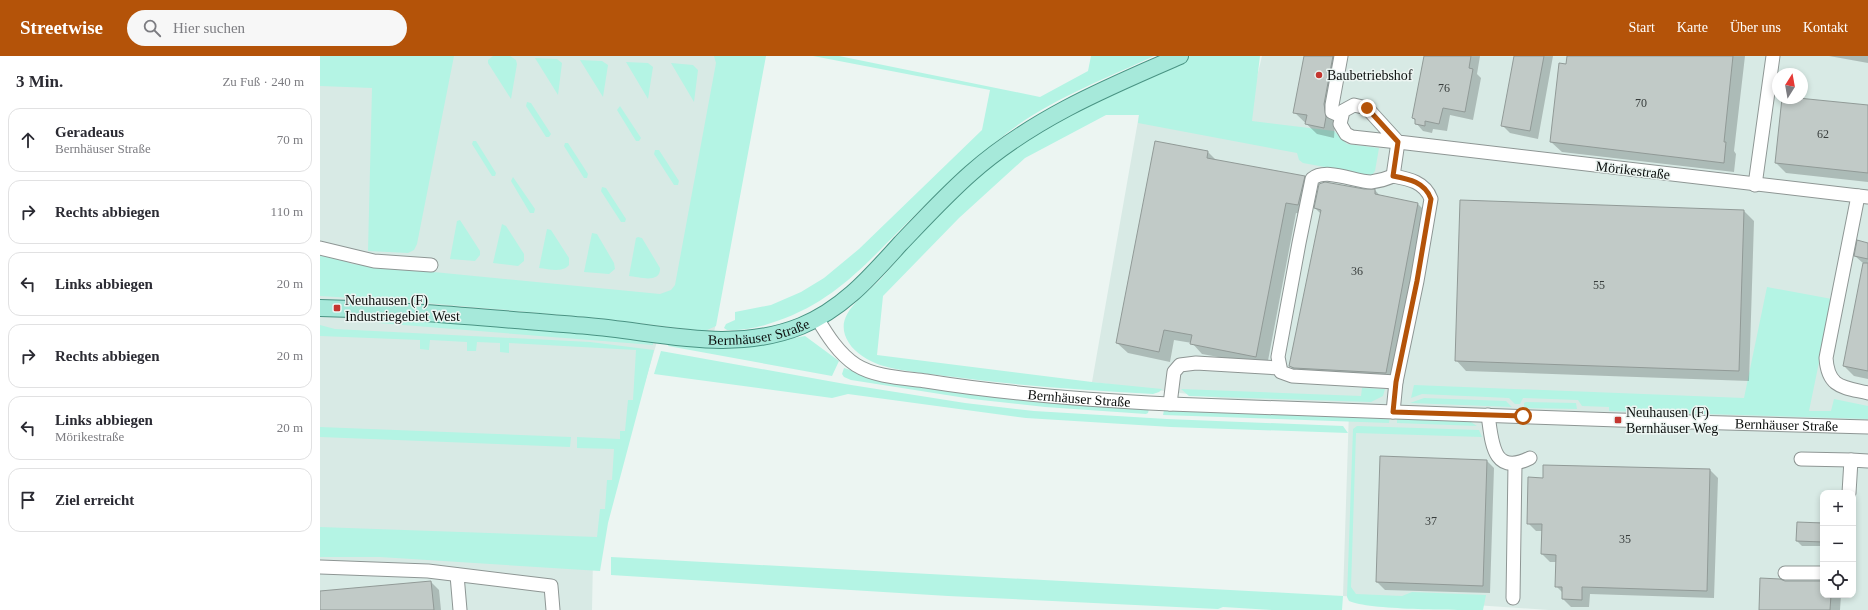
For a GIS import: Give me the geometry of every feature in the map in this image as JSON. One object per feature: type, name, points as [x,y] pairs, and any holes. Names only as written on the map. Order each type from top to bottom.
[{"type":"main road","points":[[817,318],[845,300],[857,290],[944,198],[973,171],[1000,150],[1040,123],[1089,96],[1180,56]]},
{"type":"main road","name":"Bernhäuser Straße","points":[[320,308],[446,315],[588,326],[717,341],[762,337],[787,331],[817,318]]},
{"type":"street","name":"Mörikestraße","points":[[1342,56],[1332,105],[1332,112],[1341,116],[1340,124],[1342,129],[1346,134],[1352,137],[1863,197]]},
{"type":"street","points":[[1755,185],[1773,56]]},
{"type":"street","points":[[1341,116],[1343,111],[1348,107],[1354,106],[1367,108],[1398,142],[1393,176]]},
{"type":"street","points":[[1279,368],[1279,350],[1312,179],[1325,175],[1371,182],[1393,176],[1421,184],[1426,188],[1431,199],[1417,281],[1396,382],[1393,412]]},
{"type":"street","points":[[1863,197],[1828,345],[1827,369],[1830,378],[1837,384],[1868,393]]},
{"type":"street","points":[[320,248],[374,261],[431,265]]},
{"type":"street","name":"Bernhäuser Straße","points":[[817,318],[824,330],[847,358],[855,364],[874,372],[940,384],[1023,394],[1106,401],[1170,404],[1868,427]]},
{"type":"street","points":[[1170,404],[1174,372],[1180,366],[1196,363],[1279,368],[1286,375],[1292,376],[1396,382]]},
{"type":"street","points":[[1488,415],[1494,450],[1499,458],[1515,464],[1530,458]]},
{"type":"street","points":[[1801,459],[1868,461]]},
{"type":"street","points":[[1850,490],[1851,460]]},
{"type":"street","points":[[1513,598],[1515,464]]},
{"type":"street","points":[[320,567],[428,571],[551,586],[553,610]]},
{"type":"street","points":[[1785,572],[1820,573]]},
{"type":"street","points":[[457,575],[460,610]]},
{"type":"shaded area","points":[[320,56],[764,56],[714,333],[661,328],[593,558],[592,610],[320,610]]},
{"type":"shaded area","points":[[1262,56],[1868,56],[1868,610],[1549,610],[1343,596],[1349,410],[1307,409],[1092,382],[1139,115],[1245,127]]},
{"type":"green space","points":[[320,56],[454,56],[417,244],[414,250],[408,253],[368,251],[372,88],[320,86]]},
{"type":"green space","points":[[493,56],[510,56],[516,60],[517,64],[511,99],[488,63],[488,60]]},
{"type":"green space","points":[[714,56],[766,56],[716,326],[705,331],[598,318],[402,301],[320,296],[320,256],[338,258],[352,264],[660,294],[671,290],[675,285],[716,63]]},
{"type":"green space","points":[[813,56],[839,56],[1040,97],[1088,71],[1091,56],[1154,56],[1060,100],[1024,121],[1007,133],[945,186],[850,279],[817,303],[798,313],[765,325],[746,329],[727,330],[724,328],[726,324],[735,320],[735,312],[771,305],[801,292],[824,278],[859,249],[982,130],[990,90]]},
{"type":"green space","points":[[1190,56],[1260,56],[1252,121],[1334,131],[1347,144],[1379,148],[1375,171],[1372,175],[1368,175],[1303,163],[1299,160],[1297,153],[1138,123],[1139,115],[1106,115],[1025,158],[959,218],[883,296],[877,355],[1092,382],[1162,389],[1159,392],[1153,394],[1004,383],[917,372],[880,365],[863,356],[852,347],[844,333],[846,316],[851,308],[880,280],[941,210],[968,183],[996,160],[1026,139],[1072,111],[1104,94]]},
{"type":"green space","points":[[535,58],[557,59],[562,63],[558,95]]},
{"type":"green space","points":[[580,60],[602,61],[608,65],[603,97]]},
{"type":"green space","points":[[626,62],[648,63],[653,67],[648,99]]},
{"type":"green space","points":[[671,63],[693,65],[698,70],[694,102]]},
{"type":"green space","points":[[527,102],[531,103],[551,134],[549,137],[546,137],[526,106]]},
{"type":"green space","points":[[620,106],[641,138],[639,141],[636,141],[617,110]]},
{"type":"green space","points":[[473,141],[476,141],[496,173],[495,176],[492,176],[472,144]]},
{"type":"green space","points":[[565,143],[568,143],[588,174],[587,178],[584,178],[564,146]]},
{"type":"green space","points":[[655,150],[659,150],[679,181],[678,185],[674,185],[654,154]]},
{"type":"green space","points":[[513,177],[535,209],[534,213],[530,213],[511,181]]},
{"type":"green space","points":[[602,187],[606,188],[626,219],[625,222],[621,222],[601,191]]},
{"type":"green space","points":[[460,220],[480,251],[480,255],[475,261],[450,259],[457,221]]},
{"type":"green space","points":[[502,224],[506,226],[524,254],[524,261],[518,266],[493,263]]},
{"type":"green space","points":[[547,229],[551,230],[569,258],[569,265],[563,269],[556,270],[539,268]]},
{"type":"green space","points":[[592,233],[597,234],[614,263],[615,269],[609,274],[584,272]]},
{"type":"green space","points":[[636,238],[642,238],[660,268],[657,276],[653,278],[629,276]]},
{"type":"green space","points":[[1767,287],[1832,299],[1809,411],[1831,411],[1834,399],[1868,406],[1868,419],[1609,411],[1609,407],[1582,406],[1578,400],[1523,398],[1520,404],[1515,404],[1509,398],[1422,394],[1411,398],[1414,385],[1744,398]]},
{"type":"green space","points":[[395,320],[543,328],[632,336],[653,342],[653,345],[378,323]]},
{"type":"green space","points":[[320,325],[335,329],[590,342],[654,350],[608,523],[600,571],[380,557],[320,557],[320,527],[597,537],[600,509],[605,509],[607,480],[612,480],[614,449],[577,448],[577,437],[620,439],[620,431],[625,431],[628,400],[633,400],[636,350],[509,343],[509,353],[500,352],[500,343],[477,342],[476,351],[467,351],[467,342],[430,340],[429,350],[420,349],[420,340],[320,336]]},
{"type":"green space","points":[[805,336],[839,361],[832,376],[668,346],[670,340],[748,346]]},
{"type":"green space","points":[[661,351],[845,384],[965,403],[1034,411],[1167,419],[1343,426],[1348,433],[1171,427],[1026,418],[848,394],[832,398],[654,374]]},
{"type":"green space","points":[[844,368],[880,379],[1146,407],[1149,409],[1148,413],[1146,414],[1045,407],[972,399],[851,380],[844,377],[842,374]]},
{"type":"green space","points":[[1362,388],[1385,389],[1383,396],[1371,402],[1189,396],[1181,389],[1361,396]]},
{"type":"green space","points":[[1424,398],[1506,401],[1512,407],[1410,403]]},
{"type":"green space","points":[[1524,403],[1576,403],[1577,409],[1524,408]]},
{"type":"green space","points":[[1164,410],[1390,415],[1389,423],[1163,415]]},
{"type":"green space","points":[[1397,415],[1466,419],[1477,426],[1397,423]]},
{"type":"green space","points":[[1357,426],[1479,430],[1482,437],[1356,433],[1351,587],[1356,594],[1402,596],[1412,592],[1486,595],[1483,610],[1393,608],[1359,604],[1349,601],[1347,597],[1353,429]]},
{"type":"green space","points":[[320,427],[571,437],[570,447],[320,437]]},
{"type":"green space","points":[[611,557],[1343,596],[1342,610],[1272,610],[1223,607],[1218,609],[948,596],[611,575]]},
{"type":"building","points":[[1304,56],[1333,56],[1324,104],[1326,117],[1324,128],[1305,124],[1307,115],[1293,113]]},
{"type":"building","points":[[1424,56],[1471,56],[1469,68],[1473,69],[1465,112],[1443,108],[1439,124],[1425,121],[1425,126],[1415,124],[1415,119],[1412,118]]},
{"type":"building","points":[[1514,56],[1544,56],[1530,131],[1501,126]]},
{"type":"building","points":[[1567,56],[1733,56],[1724,142],[1726,142],[1724,163],[1550,142],[1559,63],[1566,64]]},
{"type":"building","points":[[1808,99],[1868,105],[1868,173],[1775,163],[1781,104],[1808,104]]},
{"type":"building","points":[[1155,141],[1208,151],[1207,158],[1305,176],[1298,205],[1286,203],[1256,357],[1190,344],[1192,335],[1164,330],[1159,352],[1116,343]]},
{"type":"building","points":[[1325,182],[1364,189],[1375,189],[1375,194],[1418,203],[1386,373],[1294,368],[1289,366],[1321,210],[1314,208],[1319,184]]},
{"type":"building","points":[[1460,200],[1744,210],[1739,371],[1455,361]]},
{"type":"building","points":[[1857,240],[1868,243],[1868,259],[1854,256]]},
{"type":"building","points":[[1863,263],[1868,263],[1868,371],[1843,366]]},
{"type":"building","points":[[1380,456],[1487,460],[1483,586],[1376,582]]},
{"type":"building","points":[[1543,465],[1710,469],[1707,591],[1582,587],[1582,600],[1562,599],[1562,587],[1555,587],[1556,555],[1541,554],[1542,524],[1527,524],[1528,477],[1543,478]]},
{"type":"building","points":[[1797,522],[1820,523],[1820,542],[1796,541]]},
{"type":"building","points":[[1760,578],[1780,579],[1785,581],[1820,581],[1820,598],[1831,598],[1830,610],[1759,610]]},
{"type":"building","points":[[431,581],[434,610],[320,610],[320,591]]},
{"type":"place","name":"Baubetriebshof","points":[[1319,75]]},
{"type":"place","name":"Neuhausen (F) Industriegebiet West","points":[[337,308]]},
{"type":"place","name":"Neuhausen (F) Bernhäuser Weg","points":[[1618,420]]},
{"type":"route","points":[[1367,108],[1398,142],[1393,176],[1421,184],[1426,188],[1431,199],[1417,281],[1396,382],[1393,412],[1523,416]]}]
